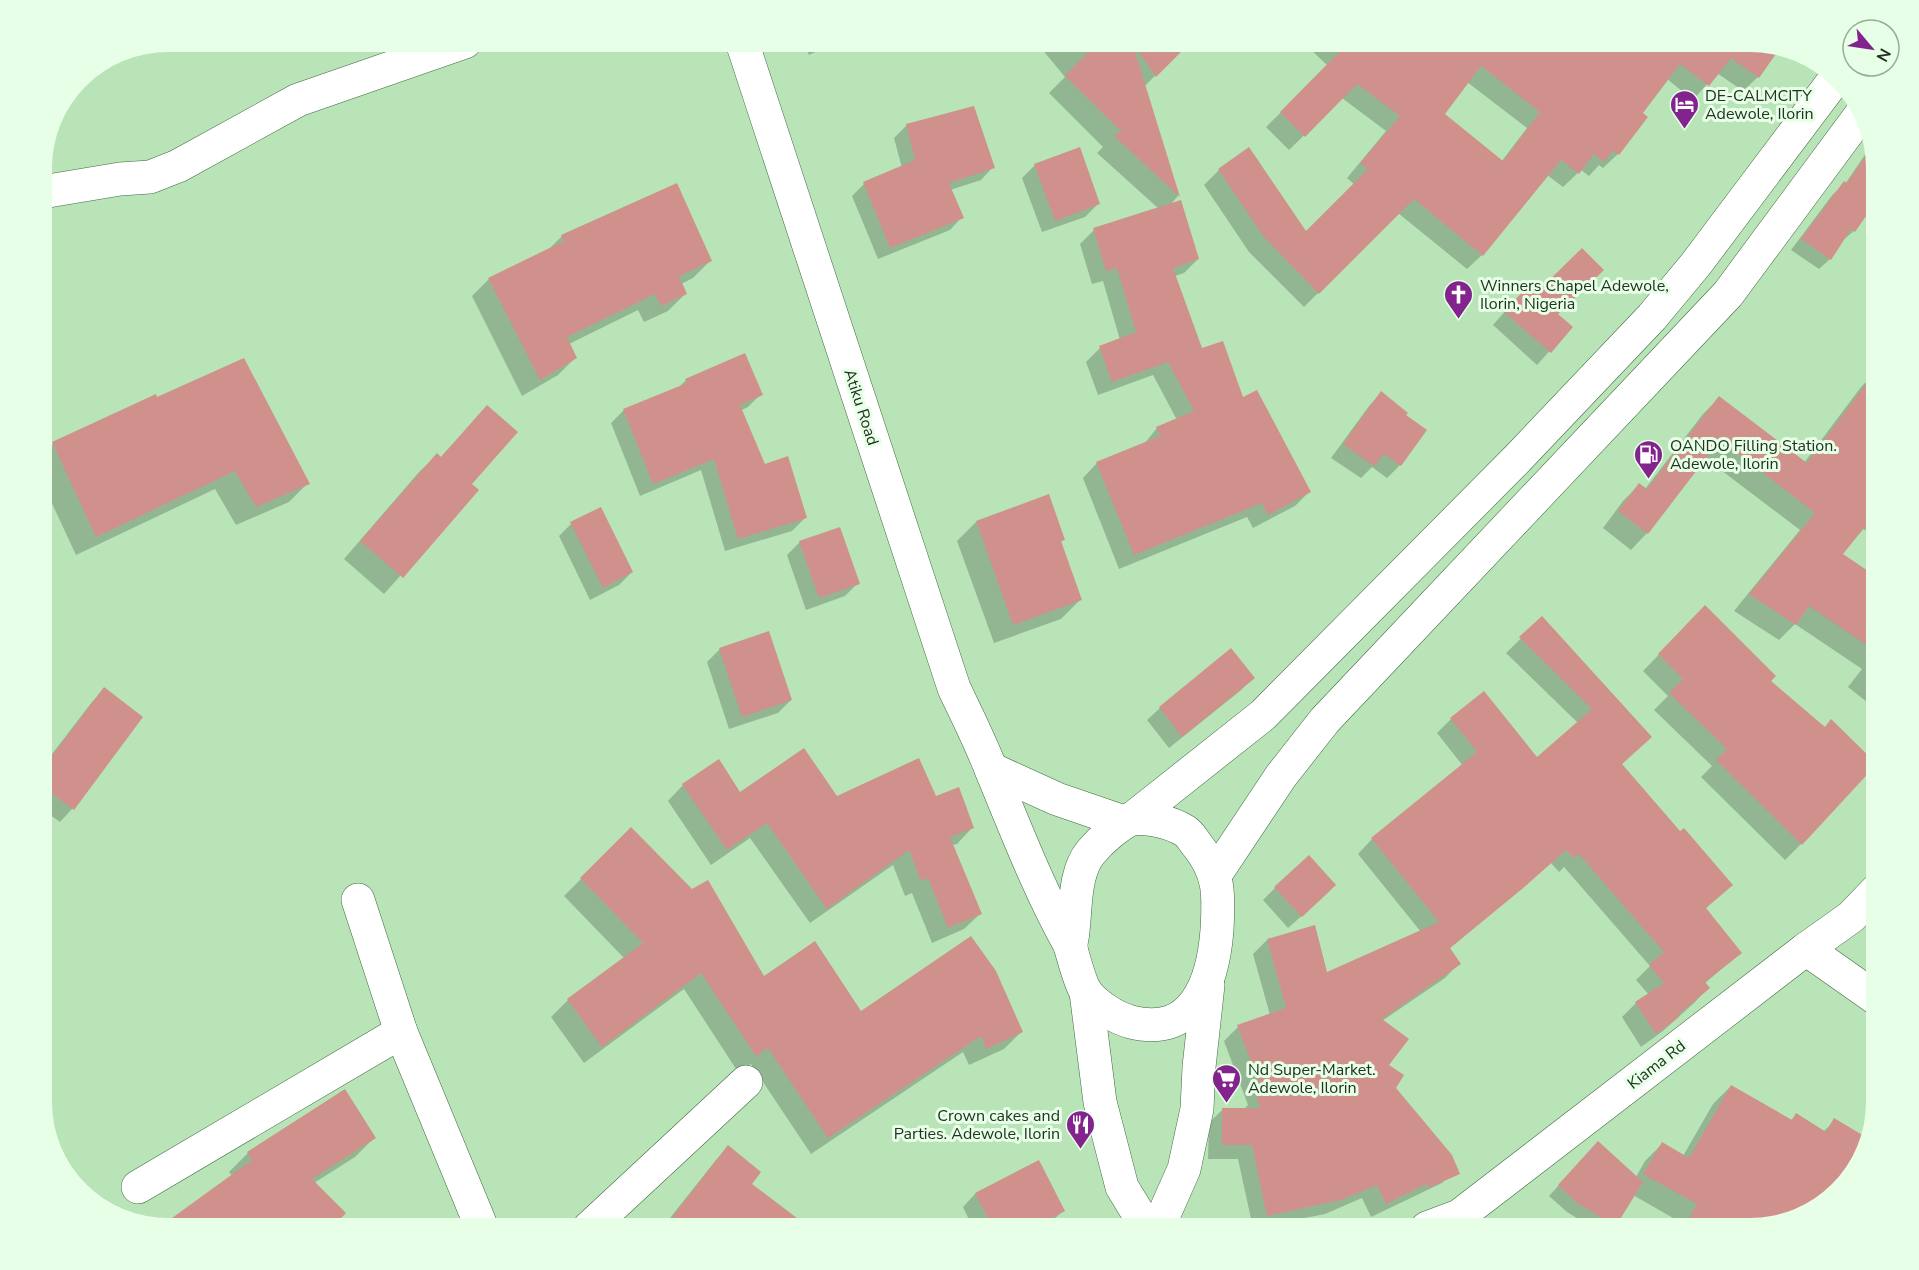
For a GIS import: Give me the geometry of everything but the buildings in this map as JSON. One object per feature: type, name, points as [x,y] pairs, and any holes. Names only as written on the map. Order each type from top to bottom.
[{"type":"street","points":[[53,190],[120,179],[150,177],[178,166],[298,100],[434,53]]},
{"type":"street","name":"Atiku Road","points":[[745,53],[954,688],[991,769],[1032,871],[1071,947]]},
{"type":"street","points":[[1141,1218],[1122,1187],[1100,1102],[1086,992],[1071,947],[1075,899],[1080,877],[1090,854],[1128,820],[1263,715],[1518,458],[1644,325],[1696,264],[1831,85]]},
{"type":"street","points":[[1215,875],[1281,776],[1325,720],[1728,294],[1856,121]]},
{"type":"street","points":[[991,769],[1057,799],[1128,820],[1167,822],[1187,832],[1204,854],[1215,875],[1218,909],[1216,942],[1208,981],[1197,1109],[1184,1169],[1162,1218]]},
{"type":"street","points":[[358,900],[401,1032],[478,1218]]},
{"type":"street","name":"Kiama Rd","points":[[1454,1218],[1851,917],[1866,901]]},
{"type":"street","points":[[1806,949],[1866,991]]},
{"type":"street","points":[[1086,992],[1107,1010],[1124,1020],[1146,1026],[1165,1024],[1184,1015],[1198,999],[1208,981]]},
{"type":"street","points":[[138,1187],[401,1032]]},
{"type":"street","points":[[600,1218],[746,1082]]},
{"type":"place","name":"DE-CALMCITY Adewole, Ilorin","points":[[1684,130]]},
{"type":"place","name":"Winners Chapel Adewole, Ilorin, Nigeria","points":[[1459,320]]},
{"type":"place","name":"OANDO Filling Station. Adewole, Ilorin","points":[[1649,480]]},
{"type":"place","name":"Nd Super-Market. Adewole, Ilorin","points":[[1227,1104]]},
{"type":"place","name":"Crown cakes and Parties. Adewole, Ilorin","points":[[1081,1150]]}]
